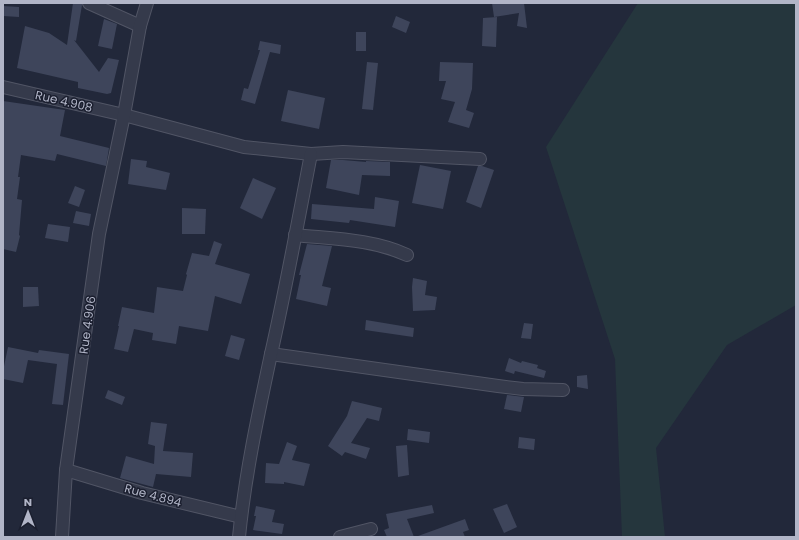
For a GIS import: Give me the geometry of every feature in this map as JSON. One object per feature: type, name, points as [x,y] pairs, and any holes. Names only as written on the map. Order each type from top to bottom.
[{"type":"street","points":[[89,3],[140,26]]},
{"type":"street","name":"Rue 4.906","points":[[62,537],[66,470],[100,234],[140,26],[147,3]]},
{"type":"street","name":"Rue 4.908","points":[[3,87],[124,114],[244,147],[311,154],[343,152],[480,159]]},
{"type":"street","points":[[239,537],[259,405],[272,354],[311,154]]},
{"type":"street","points":[[295,235],[370,243],[391,248],[406,255]]},
{"type":"street","points":[[272,354],[498,386],[523,389],[563,390]]},
{"type":"street","name":"Rue 4.894","points":[[66,470],[142,494],[241,517]]},
{"type":"street","points":[[340,537],[371,529]]},
{"type":"shaded area","points":[[638,3],[796,3],[796,305],[727,345],[656,448],[665,537],[622,537],[615,359],[546,147]]},
{"type":"building","points":[[73,3],[82,3],[76,41],[74,40],[99,72],[108,58],[119,60],[111,93],[107,94],[78,88],[78,82],[17,68],[25,26],[49,33],[67,45]]},
{"type":"building","points":[[492,3],[524,3],[527,28],[517,26],[519,13],[494,17]]},
{"type":"building","points":[[3,6],[19,7],[19,17],[3,16]]},
{"type":"building","points":[[396,16],[410,22],[406,33],[392,27]]},
{"type":"building","points":[[497,17],[496,47],[482,46],[483,18]]},
{"type":"building","points":[[104,19],[117,24],[112,49],[98,46]]},
{"type":"building","points":[[356,32],[366,32],[366,51],[356,51]]},
{"type":"building","points":[[260,41],[281,45],[280,54],[270,52],[255,104],[241,100],[244,88],[248,89],[260,50],[258,50]]},
{"type":"building","points":[[367,62],[378,63],[373,110],[362,109]]},
{"type":"building","points":[[440,62],[473,63],[472,89],[466,110],[474,113],[469,128],[448,122],[455,102],[441,99],[446,81],[439,81]]},
{"type":"building","points":[[288,90],[325,98],[319,129],[281,121]]},
{"type":"building","points":[[3,101],[65,110],[60,136],[109,148],[106,166],[57,154],[55,161],[21,155],[17,199],[22,200],[20,236],[16,252],[3,249]]},
{"type":"building","points":[[131,159],[147,161],[146,167],[170,173],[166,190],[128,184]]},
{"type":"building","points":[[331,160],[390,162],[390,176],[362,175],[359,195],[326,188]]},
{"type":"building","points":[[420,165],[451,171],[443,209],[412,203]]},
{"type":"building","points":[[478,166],[494,170],[481,208],[466,202]]},
{"type":"building","points":[[253,178],[276,188],[262,219],[240,208]]},
{"type":"building","points":[[75,186],[85,190],[79,207],[68,203]]},
{"type":"building","points":[[375,197],[399,201],[395,227],[350,220],[349,223],[311,219],[312,204],[374,209]]},
{"type":"building","points":[[182,208],[206,209],[205,234],[182,234]]},
{"type":"building","points":[[76,211],[91,214],[89,226],[73,223]]},
{"type":"building","points":[[48,224],[70,227],[68,242],[45,238]]},
{"type":"building","points":[[214,241],[222,244],[215,264],[250,274],[241,304],[215,296],[208,331],[179,326],[176,344],[152,340],[153,333],[134,329],[128,352],[114,349],[122,307],[154,313],[157,287],[183,291],[192,253],[209,256]]},
{"type":"building","points":[[307,244],[332,246],[322,286],[331,288],[327,306],[296,299],[301,275],[299,275]]},
{"type":"building","points":[[413,278],[427,281],[425,295],[437,297],[435,310],[413,311]]},
{"type":"building","points":[[23,287],[38,287],[39,306],[23,307]]},
{"type":"building","points":[[366,320],[414,328],[413,337],[365,330]]},
{"type":"building","points":[[524,323],[533,324],[531,339],[521,338]]},
{"type":"building","points":[[231,335],[245,339],[239,360],[225,356]]},
{"type":"building","points":[[8,347],[38,353],[39,350],[69,354],[63,405],[52,404],[57,364],[28,360],[23,383],[3,379],[3,371]]},
{"type":"building","points":[[509,358],[521,363],[522,361],[538,365],[537,368],[546,371],[544,378],[515,371],[514,374],[505,371]]},
{"type":"building","points":[[587,375],[588,389],[577,387],[577,376]]},
{"type":"building","points":[[108,390],[125,397],[122,405],[105,398]]},
{"type":"building","points":[[507,395],[524,397],[521,412],[504,409]]},
{"type":"building","points":[[352,401],[382,408],[379,421],[367,418],[351,443],[370,448],[366,459],[345,452],[342,456],[328,446],[347,416]]},
{"type":"building","points":[[151,422],[167,424],[163,451],[193,453],[191,477],[156,474],[153,487],[120,478],[126,456],[154,464],[155,446],[148,444]]},
{"type":"building","points":[[408,429],[430,432],[429,443],[407,440]]},
{"type":"building","points":[[519,437],[535,439],[534,450],[518,448]]},
{"type":"building","points":[[287,442],[297,446],[292,460],[310,464],[304,486],[284,482],[284,484],[265,483],[266,463],[279,464]]},
{"type":"building","points":[[407,445],[409,475],[398,477],[396,446]]},
{"type":"building","points":[[507,504],[517,527],[504,533],[493,509]]},
{"type":"building","points":[[432,505],[434,513],[407,519],[414,537],[387,537],[384,530],[389,528],[386,514]]},
{"type":"building","points":[[256,506],[275,510],[272,522],[284,524],[282,534],[253,530],[256,516],[254,516]]},
{"type":"building","points":[[465,519],[469,530],[463,532],[465,537],[418,537],[418,536]]}]
